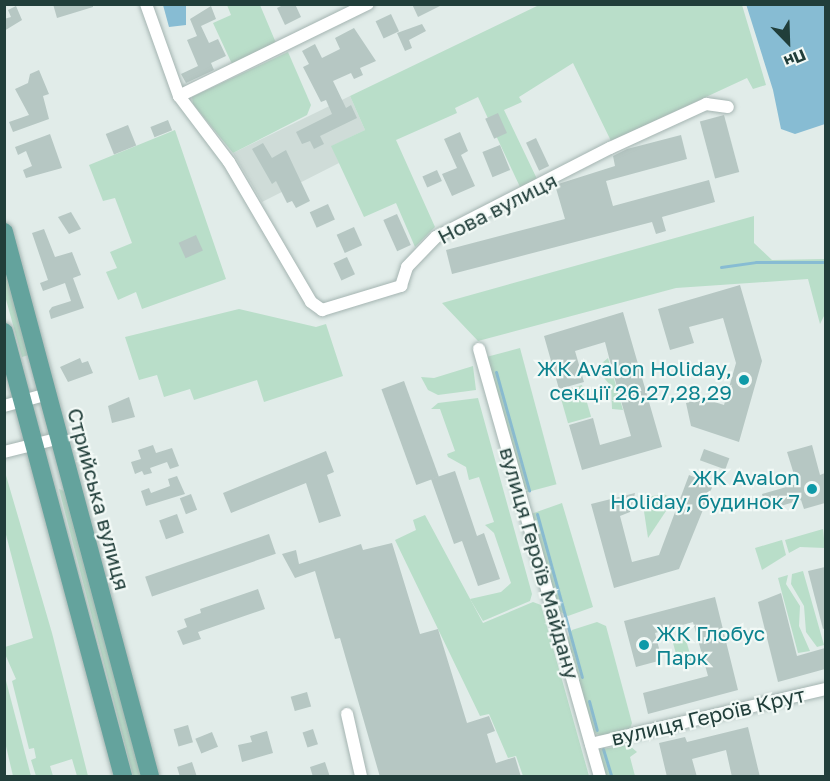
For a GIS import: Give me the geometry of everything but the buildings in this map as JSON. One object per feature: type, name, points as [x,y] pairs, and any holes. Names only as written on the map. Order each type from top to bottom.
[{"type":"main road","name":"Стрийська вулиця","points":[[4,232],[150,777]]},
{"type":"main road","points":[[4,332],[123,777]]},
{"type":"main road","points":[[16,374],[31,374],[41,366]]},
{"type":"main road","points":[[47,492],[59,483],[73,485]]},
{"type":"street","points":[[146,4],[179,96],[368,4]]},
{"type":"street","name":"Нова вулиця","points":[[179,96],[230,162],[311,302],[327,311],[401,286],[407,267],[436,237],[610,147],[706,104],[728,107]]},
{"type":"street","name":"вулиця Героїв Майдану","points":[[478,349],[600,777]]},
{"type":"street","points":[[4,406],[48,394]]},
{"type":"street","points":[[4,452],[60,438]]},
{"type":"street","name":"вулиця Героїв Крут","points":[[591,744],[825,689]]},
{"type":"street","points":[[347,714],[361,777]]},
{"type":"shaded area","points":[[350,96],[365,130],[332,146],[339,163],[262,202],[233,153]]},
{"type":"green space","points":[[227,5],[260,5],[276,43],[232,64],[213,23],[231,15]]},
{"type":"green space","points":[[539,5],[742,5],[766,85],[753,89],[747,78],[611,141],[573,63],[519,97],[522,102],[504,110],[537,179],[520,187],[478,97],[455,108],[457,113],[396,140],[435,227],[415,247],[396,203],[364,217],[331,146],[365,130],[350,96]]},
{"type":"green space","points":[[288,52],[311,105],[307,115],[233,153],[193,104],[192,97]]},
{"type":"green space","points":[[175,130],[226,279],[142,309],[136,292],[118,300],[106,272],[117,268],[110,252],[132,243],[115,198],[103,201],[89,165]]},
{"type":"green space","points":[[754,216],[754,243],[772,260],[825,259],[825,314],[820,324],[808,279],[676,288],[478,341],[442,303]]},
{"type":"green space","points":[[4,269],[29,355],[22,357],[5,296]]},
{"type":"green space","points":[[239,309],[316,327],[326,324],[343,376],[264,402],[257,380],[194,400],[190,389],[164,397],[157,375],[139,380],[125,337]]},
{"type":"green space","points":[[520,348],[556,484],[524,493],[487,357]]},
{"type":"green space","points":[[608,358],[623,410],[612,409],[611,386],[604,378],[607,372],[602,363]]},
{"type":"green space","points":[[473,366],[476,390],[438,395],[428,390],[421,377],[434,378]]},
{"type":"green space","points":[[582,385],[591,417],[568,423],[559,392]]},
{"type":"green space","points":[[478,398],[532,594],[530,601],[483,621],[470,599],[501,592],[511,583],[494,533],[485,525],[494,522],[479,477],[469,480],[466,467],[448,457],[447,454],[455,451],[440,409],[431,409],[438,403]]},
{"type":"green space","points":[[5,472],[52,633],[88,776],[77,776],[72,759],[50,766],[53,776],[36,776],[31,760],[36,758],[34,748],[29,749],[12,681],[16,679],[5,654],[5,647],[33,638],[5,531]]},
{"type":"green space","points":[[59,489],[64,491],[141,776],[133,776]]},
{"type":"green space","points":[[664,494],[669,497],[666,511],[648,538],[642,498]]},
{"type":"green space","points":[[562,503],[593,607],[568,616],[557,610],[531,514]]},
{"type":"green space","points":[[425,515],[483,623],[533,602],[541,605],[589,776],[523,776],[516,756],[508,758],[489,714],[480,716],[395,540],[416,530],[413,520]]},
{"type":"green space","points":[[823,529],[825,548],[800,547],[789,553],[785,540]]},
{"type":"green space","points":[[782,540],[786,555],[762,570],[755,548]]},
{"type":"green space","points":[[803,571],[824,645],[817,647],[806,632],[804,606],[791,584],[792,574]]},
{"type":"green space","points":[[788,575],[786,584],[800,606],[799,626],[810,651],[798,653],[778,578]]},
{"type":"green space","points":[[597,622],[606,626],[632,723],[630,729],[601,736],[592,731],[567,639],[572,630]]},
{"type":"green space","points":[[679,636],[686,640],[692,661],[685,667],[679,664],[673,643]]},
{"type":"green space","points":[[4,677],[31,776],[13,776],[5,742]]},
{"type":"green space","points":[[629,745],[637,752],[630,757],[635,776],[604,776],[598,757],[601,749]]},
{"type":"water","points":[[746,4],[825,5],[825,124],[795,134],[781,129],[773,90]]},
{"type":"water","points":[[163,5],[186,5],[186,25],[169,27]]},
{"type":"waterway","points":[[721,267],[756,262],[826,262]]},
{"type":"waterway","points":[[496,372],[529,490]]},
{"type":"waterway","points":[[537,514],[582,677]]},
{"type":"waterway","points":[[589,701],[597,730]]},
{"type":"waterway","points":[[603,749],[611,776]]},
{"type":"place","name":"ЖК Avalon Holiday, секції 26,27,28,29","points":[[744,380]]},
{"type":"place","name":"ЖК Avalon Holiday, будинок 7","points":[[812,489]]},
{"type":"place","name":"ЖК Глобус Парк","points":[[644,645]]}]
